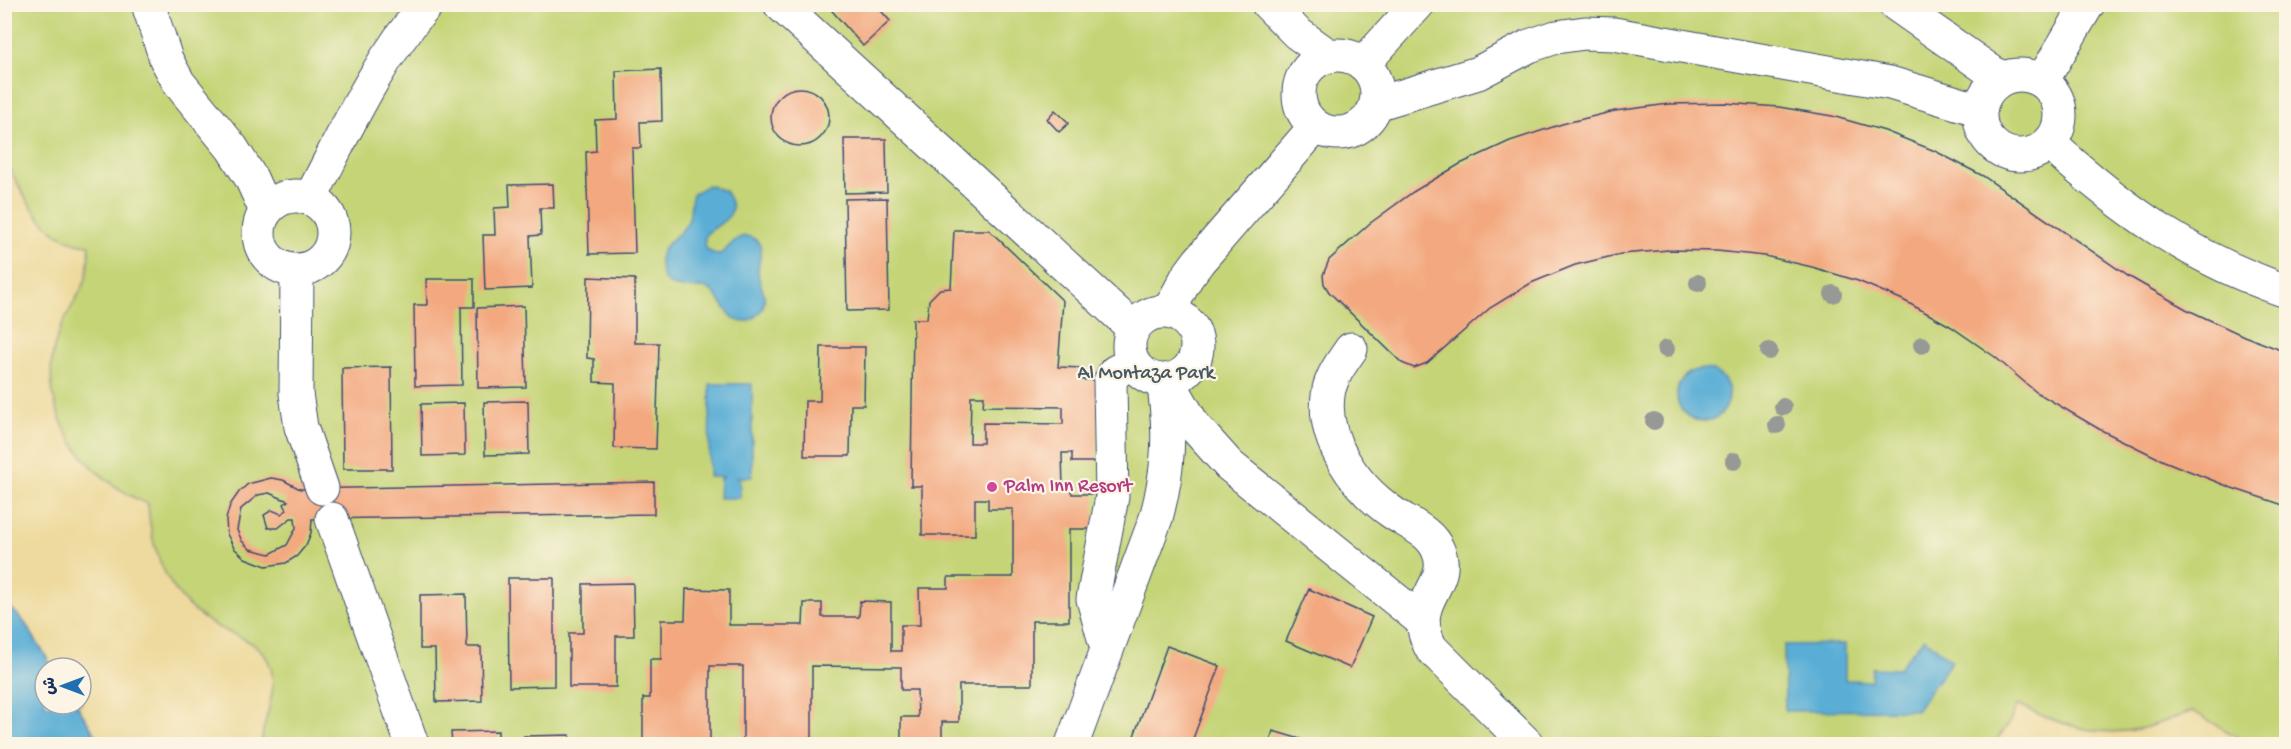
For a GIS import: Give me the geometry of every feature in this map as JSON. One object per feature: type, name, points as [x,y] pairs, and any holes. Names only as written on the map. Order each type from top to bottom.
[{"type":"lane","points":[[148,4],[165,59],[179,83],[232,148],[251,178],[266,211]]},
{"type":"lane","points":[[310,199],[363,96],[389,54],[427,4]]},
{"type":"lane","points":[[780,4],[1133,328]]},
{"type":"lane","points":[[1268,4],[1298,33],[1329,56]]},
{"type":"lane","points":[[1363,64],[1418,4]]},
{"type":"lane","points":[[1895,4],[2002,79]]},
{"type":"lane","points":[[2042,81],[2088,4]]},
{"type":"lane","points":[[1376,104],[1479,73],[1529,46],[1556,37],[1585,33],[1614,34],[1870,79],[1938,96],[1980,110]]},
{"type":"lane","points":[[1329,56],[1353,58],[1363,64],[1372,75],[1377,89],[1376,104],[1369,118],[1358,128],[1344,134],[1329,133],[1315,127],[1304,116],[1299,102],[1299,86],[1305,73],[1316,62],[1329,56]]},
{"type":"lane","points":[[2015,75],[2029,76],[2042,81],[2057,99],[2060,110],[2056,134],[2037,152],[2023,155],[2009,154],[1996,148],[1986,137],[1981,125],[1980,110],[1987,92],[2002,79],[2015,75]]},
{"type":"lane","points":[[1169,311],[1187,277],[1199,261],[1315,127]]},
{"type":"lane","points":[[2049,143],[2089,180],[2174,242],[2248,278],[2286,291]]},
{"type":"lane","points":[[286,197],[310,199],[329,215],[332,240],[320,262],[310,268],[297,271],[274,264],[260,245],[260,221],[266,211],[286,197]]},
{"type":"lane","points":[[297,271],[296,394],[301,427],[322,488]]},
{"type":"lane","points":[[1169,311],[1181,316],[1190,324],[1196,334],[1197,346],[1189,369],[1180,376],[1166,380],[1140,373],[1129,352],[1129,340],[1133,328],[1148,314],[1169,311]]},
{"type":"lane","points":[[1351,349],[1337,368],[1329,389],[1328,411],[1331,434],[1354,477],[1392,513],[1425,532],[1439,550],[1442,574],[1423,607],[1421,620],[1424,635],[1431,648],[1527,744]]},
{"type":"lane","points":[[1107,650],[1093,599],[1112,497],[1110,382],[1115,372],[1133,363]]},
{"type":"lane","points":[[1166,380],[1194,426],[1229,465],[1421,620]]},
{"type":"lane","points":[[1072,744],[1164,491],[1169,436],[1166,380]]},
{"type":"lane","points":[[332,519],[412,744]]},
{"type":"green space","name":"Al Montaza Park","points":[[5,5],[2286,5],[2286,744],[101,744],[84,716],[93,716],[93,656],[46,656],[25,623],[5,601]]},
{"type":"sand","points":[[4,158],[27,201],[48,226],[60,236],[90,245],[85,281],[61,327],[55,344],[51,370],[53,395],[60,419],[72,441],[87,461],[125,493],[148,504],[159,559],[176,592],[188,606],[203,618],[250,642],[263,652],[271,668],[273,687],[261,744],[101,744],[84,716],[93,716],[93,656],[46,656],[25,623],[5,601]]},
{"type":"sand","points":[[2018,704],[2061,723],[2108,732],[2139,729],[2193,711],[2249,744],[1993,744],[2008,725]]},
{"type":"water","points":[[708,185],[725,191],[732,206],[728,217],[706,234],[705,246],[709,251],[720,254],[737,239],[745,236],[756,239],[760,247],[758,272],[764,294],[764,304],[758,314],[742,322],[730,314],[710,290],[673,286],[667,283],[662,276],[660,257],[666,245],[685,227],[693,194]]},
{"type":"water","points":[[1703,369],[1713,371],[1721,377],[1727,385],[1729,395],[1727,405],[1721,413],[1713,419],[1703,421],[1693,419],[1685,413],[1679,405],[1677,395],[1679,385],[1685,377],[1693,371]]},
{"type":"water","points":[[710,384],[752,384],[752,477],[736,477],[740,480],[740,498],[719,498],[720,479],[723,477],[709,477]]},
{"type":"water","points":[[4,601],[25,623],[46,656],[33,656],[33,716],[84,716],[101,744],[5,744]]},
{"type":"water","points":[[1924,638],[1952,661],[1916,710],[1785,711],[1784,645],[1845,644],[1845,680],[1871,681],[1872,668],[1898,669]]},
{"type":"building","points":[[826,4],[875,4],[890,21],[863,46]]},
{"type":"building","points":[[661,69],[662,121],[640,122],[641,148],[632,148],[635,253],[589,254],[586,152],[596,151],[595,120],[617,119],[616,71]]},
{"type":"building","points":[[794,88],[806,88],[821,96],[829,111],[829,123],[821,138],[806,146],[794,146],[779,138],[771,123],[771,111],[779,96]]},
{"type":"building","points":[[1725,103],[1779,107],[1832,116],[1885,131],[1935,151],[1983,176],[2128,276],[2186,309],[2244,336],[2286,352],[2286,506],[2164,461],[2099,429],[2036,392],[1995,357],[1950,326],[1903,300],[1858,281],[1765,256],[1717,251],[1669,250],[1621,254],[1575,265],[1531,283],[1490,308],[1427,363],[1414,368],[1402,363],[1329,292],[1324,284],[1323,275],[1329,260],[1369,224],[1413,192],[1460,164],[1510,141],[1562,124],[1615,111],[1669,104]]},
{"type":"building","points":[[1055,110],[1069,123],[1059,132],[1047,119]]},
{"type":"building","points":[[844,139],[886,139],[887,192],[845,193]]},
{"type":"building","points":[[553,184],[554,208],[540,208],[541,235],[530,236],[532,288],[485,290],[483,235],[495,235],[494,208],[510,207],[509,185]]},
{"type":"building","points":[[887,198],[889,310],[847,311],[845,199]]},
{"type":"building","name":"Palm Inn Resort","points":[[954,230],[989,230],[1063,301],[1058,367],[1083,368],[1083,380],[1101,380],[1096,462],[1072,462],[1072,453],[1062,453],[1063,488],[1070,488],[1072,494],[1095,494],[1094,529],[1069,529],[1069,621],[1032,621],[1032,685],[959,685],[959,722],[942,722],[942,744],[901,744],[901,717],[918,717],[917,690],[901,690],[901,667],[812,666],[812,744],[743,744],[743,666],[710,666],[710,741],[643,744],[643,698],[650,698],[650,659],[661,659],[661,620],[685,620],[686,589],[729,590],[729,625],[803,625],[804,603],[822,603],[822,617],[859,617],[860,601],[891,602],[891,651],[901,651],[901,625],[920,625],[919,588],[948,588],[948,577],[1013,577],[1013,509],[988,509],[988,499],[975,499],[975,535],[922,535],[922,486],[911,486],[913,319],[927,319],[929,300],[940,289],[951,288]],"holes":[[[971,396],[984,396],[983,406],[1063,407],[1063,424],[983,423],[983,443],[970,443]]]},
{"type":"building","points":[[588,277],[635,279],[635,343],[659,343],[656,449],[614,448],[615,383],[594,382],[594,359],[587,358]]},
{"type":"building","points":[[426,279],[474,279],[474,307],[461,307],[462,385],[415,386],[414,305],[427,305]]},
{"type":"building","points":[[524,306],[526,387],[478,388],[477,308]]},
{"type":"building","points":[[821,347],[865,347],[864,405],[851,405],[850,456],[804,456],[805,401],[820,401]]},
{"type":"building","points":[[391,367],[392,469],[343,469],[342,368]]},
{"type":"building","points":[[528,401],[529,454],[485,455],[484,402]]},
{"type":"building","points":[[464,403],[465,455],[422,456],[421,404]]},
{"type":"building","points":[[271,478],[283,480],[300,489],[654,482],[654,514],[312,519],[311,533],[306,545],[297,556],[286,563],[266,566],[245,558],[234,548],[227,534],[226,519],[230,505],[248,484]],"holes":[[[269,493],[288,501],[284,504],[287,510],[281,514],[272,510],[264,515],[268,528],[278,528],[291,518],[295,518],[296,528],[287,545],[270,554],[250,549],[242,541],[237,530],[241,509],[258,495]]]},
{"type":"building","points":[[508,578],[554,578],[554,686],[509,687]]},
{"type":"building","points":[[633,583],[634,636],[616,636],[616,687],[569,687],[569,633],[583,633],[583,584]]},
{"type":"building","points":[[1309,589],[1372,617],[1350,668],[1286,641]]},
{"type":"building","points":[[466,594],[467,647],[481,647],[482,701],[436,702],[435,649],[420,649],[420,595]]},
{"type":"building","points":[[1167,646],[1220,666],[1191,744],[1131,744]]},
{"type":"building","points":[[498,731],[498,744],[452,744],[451,732]]},
{"type":"building","points":[[1273,731],[1317,744],[1269,744]]},
{"type":"building","points":[[570,735],[570,744],[525,744],[524,736]]},
{"type":"place","name":"Palm Inn Resort","points":[[992,487]]}]
